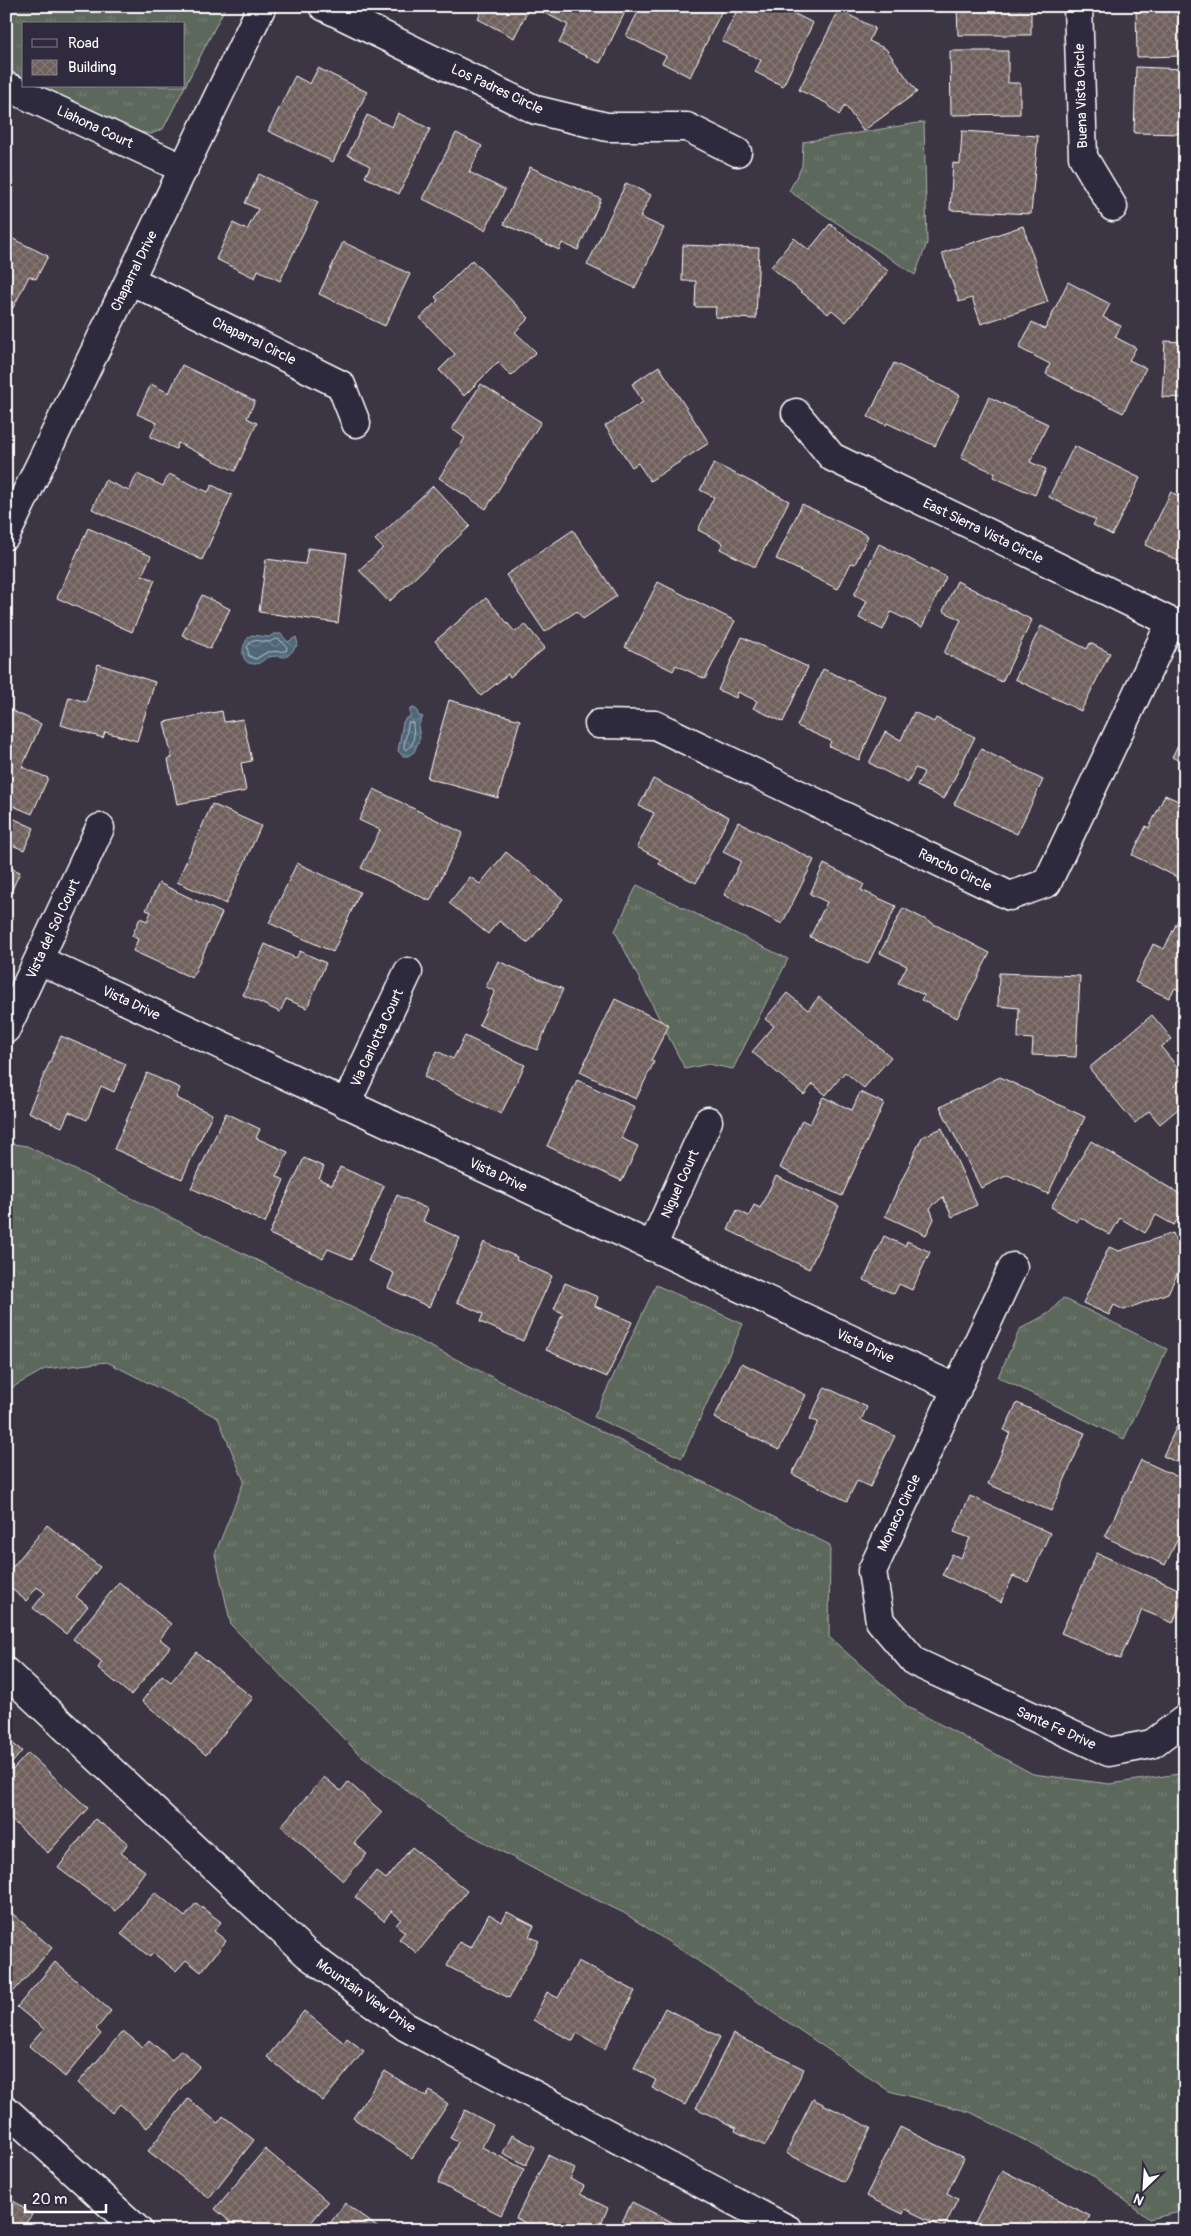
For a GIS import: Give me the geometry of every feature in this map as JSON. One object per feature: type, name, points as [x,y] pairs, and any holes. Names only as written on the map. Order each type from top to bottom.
[{"type":"street","name":"Chaparral Drive","points":[[6,535],[262,6]]},
{"type":"street","name":"Los Padres Circle","points":[[322,6],[536,110],[607,127],[687,127],[737,152]]},
{"type":"street","name":"Buena Vista Circle","points":[[1078,6],[1083,157],[1114,207]]},
{"type":"street","name":"Liahona Court","points":[[6,86],[184,168]]},
{"type":"street","name":"Chaparral Circle","points":[[130,280],[341,385],[356,423]]},
{"type":"street","name":"East Sierra Vista Circle","points":[[796,413],[832,457],[1178,625]]},
{"type":"street","name":"Rancho Circle","points":[[599,724],[655,725],[1010,896],[1047,883],[1178,625]]},
{"type":"street","name":"Vista del Sol Court","points":[[6,1029],[100,828]]},
{"type":"street","name":"Vista Drive","points":[[39,960],[957,1389]]},
{"type":"street","name":"Via Carlotta Court","points":[[346,1104],[408,972]]},
{"type":"street","name":"Niguel Court","points":[[652,1247],[708,1121]]},
{"type":"street","name":"Monaco Circle","points":[[1008,1706],[915,1662],[880,1621],[872,1571],[1013,1267]]},
{"type":"street","name":"Mountain View Drive","points":[[6,1672],[307,1954],[406,2027],[789,2230]]},
{"type":"street","name":"Sante Fe Drive","points":[[1008,1706],[1109,1752],[1152,1744],[1185,1719]]},
{"type":"street","points":[[6,2110],[138,2230]]},
{"type":"green space","points":[[6,6],[226,6],[185,86],[185,22],[22,22],[22,77],[6,70]]},
{"type":"green space","points":[[44,88],[184,88],[163,129],[151,134],[134,131]]},
{"type":"green space","points":[[924,122],[927,243],[915,275],[789,191],[802,166],[803,142]]},
{"type":"green space","points":[[637,885],[788,959],[733,1069],[708,1064],[685,1069],[615,931]]},
{"type":"green space","points":[[6,1143],[27,1146],[830,1545],[829,1637],[908,1707],[1033,1774],[1110,1784],[1185,1773],[1185,2211],[1149,2219],[1095,2177],[970,2112],[889,2091],[624,1913],[547,1876],[447,1822],[357,1752],[231,1625],[215,1554],[244,1481],[218,1418],[107,1362],[45,1369],[6,1391]]},
{"type":"green space","points":[[656,1285],[743,1324],[682,1458],[594,1417]]},
{"type":"green space","points":[[1063,1298],[1167,1349],[1124,1439],[998,1377],[1020,1329],[1049,1313]]},
{"type":"water","points":[[274,634],[281,634],[288,642],[296,637],[298,644],[285,657],[269,657],[255,664],[249,663],[243,657],[245,642],[251,635],[269,637]]},
{"type":"water","points":[[414,708],[417,710],[418,715],[423,717],[418,726],[420,738],[414,752],[408,756],[403,756],[398,751],[403,722],[406,718],[410,717],[410,709]]},
{"type":"building","points":[[475,6],[530,6],[514,38],[478,19],[482,10]]},
{"type":"building","points":[[541,6],[628,6],[600,63],[559,43],[568,25],[539,10]]},
{"type":"building","points":[[641,6],[724,6],[690,77],[662,63],[666,56],[626,36]]},
{"type":"building","points":[[739,6],[779,6],[813,23],[783,86],[755,72],[761,60],[722,41]]},
{"type":"building","points":[[957,6],[1031,6],[1031,35],[958,35]]},
{"type":"building","points":[[1136,6],[1185,6],[1185,56],[1137,57]]},
{"type":"building","points":[[839,10],[875,28],[869,41],[886,49],[917,92],[863,131],[845,105],[839,115],[826,103],[799,90]]},
{"type":"building","points":[[950,51],[1008,51],[1008,83],[1020,83],[1020,114],[951,115]]},
{"type":"building","points":[[1136,67],[1185,69],[1185,134],[1134,133]]},
{"type":"building","points":[[318,68],[367,92],[333,162],[268,131],[295,76],[310,84]]},
{"type":"building","points":[[398,113],[430,129],[399,194],[365,177],[370,166],[348,155],[367,115],[392,127]]},
{"type":"building","points":[[962,131],[1038,136],[1031,214],[950,210],[953,163],[960,164]]},
{"type":"building","points":[[456,133],[482,146],[469,172],[505,190],[485,230],[423,199]]},
{"type":"building","points":[[530,167],[601,199],[578,250],[562,243],[559,250],[504,224]]},
{"type":"building","points":[[259,174],[318,202],[280,281],[258,270],[255,278],[216,259],[233,223],[247,230],[258,209],[245,203]]},
{"type":"building","points":[[626,183],[651,195],[640,217],[664,228],[635,288],[587,265]]},
{"type":"building","points":[[830,224],[888,271],[846,322],[832,310],[828,314],[771,267],[794,238],[809,250]]},
{"type":"building","points":[[1023,226],[1048,302],[981,324],[972,298],[959,302],[942,253]]},
{"type":"building","points":[[9,237],[48,256],[36,279],[29,276],[13,308],[6,305],[6,243]]},
{"type":"building","points":[[343,242],[410,274],[385,326],[319,294]]},
{"type":"building","points":[[683,245],[759,248],[756,319],[715,317],[716,307],[695,307],[696,281],[682,281]]},
{"type":"building","points":[[472,260],[529,318],[515,332],[536,352],[511,376],[498,362],[464,396],[439,370],[455,354],[420,318],[438,300],[435,297]]},
{"type":"building","points":[[1068,282],[1110,304],[1103,317],[1121,326],[1115,337],[1136,348],[1129,360],[1146,368],[1123,413],[1046,374],[1050,364],[1019,348],[1032,322],[1045,329]]},
{"type":"building","points":[[1165,341],[1185,342],[1185,398],[1162,397]]},
{"type":"building","points":[[894,363],[960,395],[935,446],[887,423],[886,425],[868,417]]},
{"type":"building","points":[[182,365],[255,401],[247,418],[257,423],[235,471],[178,443],[176,449],[150,437],[157,423],[137,414],[151,384],[169,393]]},
{"type":"building","points":[[659,366],[709,443],[650,481],[638,463],[632,467],[605,426],[643,402],[632,384]]},
{"type":"building","points":[[481,384],[541,422],[486,509],[439,478],[465,438],[452,429]]},
{"type":"building","points":[[989,397],[1048,424],[1030,462],[1046,469],[1035,495],[993,477],[995,473],[961,458]]},
{"type":"building","points":[[1074,446],[1140,478],[1112,535],[1093,525],[1096,520],[1049,497]]},
{"type":"building","points":[[714,463],[789,501],[755,567],[720,549],[723,543],[698,530],[714,497],[700,490]]},
{"type":"building","points":[[137,474],[163,486],[169,474],[208,492],[212,485],[232,495],[202,560],[92,509],[105,480],[129,491]]},
{"type":"building","points":[[433,486],[470,526],[389,602],[359,570],[383,548],[375,540]]},
{"type":"building","points":[[1171,492],[1185,499],[1185,564],[1145,545]]},
{"type":"building","points":[[802,504],[868,536],[855,564],[851,563],[838,589],[776,559]]},
{"type":"building","points":[[88,528],[151,556],[142,575],[155,580],[132,632],[57,598]]},
{"type":"building","points":[[573,530],[617,596],[583,619],[577,611],[545,632],[506,575]]},
{"type":"building","points":[[879,544],[946,577],[922,627],[891,612],[883,630],[859,618],[867,601],[854,595]]},
{"type":"building","points":[[308,548],[347,553],[338,623],[259,612],[266,559],[305,564]]},
{"type":"building","points":[[957,581],[1032,620],[1002,682],[944,653],[961,620],[943,611]]},
{"type":"building","points":[[658,582],[735,621],[705,679],[676,665],[673,671],[625,647]]},
{"type":"building","points":[[202,595],[230,609],[210,649],[182,635]]},
{"type":"building","points":[[486,598],[515,632],[525,624],[545,648],[510,677],[508,674],[481,696],[435,641]]},
{"type":"building","points":[[1041,626],[1087,649],[1090,643],[1110,653],[1081,711],[1015,679]]},
{"type":"building","points":[[742,637],[808,667],[783,722],[753,708],[757,701],[738,692],[736,698],[718,690]]},
{"type":"building","points":[[98,664],[155,682],[137,741],[105,732],[103,738],[61,725],[69,697],[86,702]]},
{"type":"building","points":[[823,669],[887,698],[859,760],[829,746],[831,741],[797,726]]},
{"type":"building","points":[[449,700],[520,720],[498,798],[427,778]]},
{"type":"building","points":[[6,708],[41,724],[22,767],[48,778],[32,814],[6,803]]},
{"type":"building","points":[[222,711],[224,722],[243,719],[252,761],[241,763],[246,791],[177,804],[168,759],[172,758],[164,722]]},
{"type":"building","points":[[914,712],[934,722],[936,718],[975,737],[944,799],[917,786],[924,772],[915,768],[908,783],[869,763],[885,732],[901,740]]},
{"type":"building","points":[[1185,731],[1185,764],[1172,757]]},
{"type":"building","points":[[981,749],[1043,780],[1017,834],[954,804]]},
{"type":"building","points":[[653,779],[729,817],[696,883],[659,864],[661,860],[637,847],[654,813],[639,806]]},
{"type":"building","points":[[374,789],[463,833],[430,901],[361,868],[380,830],[359,820]]},
{"type":"building","points":[[1165,795],[1185,804],[1185,881],[1132,855],[1146,826],[1149,828]]},
{"type":"building","points":[[212,804],[261,826],[226,904],[177,882]]},
{"type":"building","points":[[6,815],[34,828],[24,850],[12,845],[6,858]]},
{"type":"building","points":[[738,822],[814,860],[782,924],[724,895],[741,861],[723,852]]},
{"type":"building","points":[[506,852],[563,899],[528,943],[499,921],[488,934],[449,903],[470,877],[480,884]]},
{"type":"building","points":[[297,863],[360,892],[333,952],[269,923]]},
{"type":"building","points":[[824,864],[864,884],[861,890],[896,906],[868,964],[810,937],[827,902],[810,894]]},
{"type":"building","points":[[6,866],[20,872],[6,903]]},
{"type":"building","points":[[159,883],[222,913],[192,978],[133,951],[138,939],[132,936],[140,918],[147,921],[151,912],[146,910]]},
{"type":"building","points":[[903,908],[990,953],[957,1018],[921,1000],[924,995],[898,983],[907,966],[880,953]]},
{"type":"building","points":[[1181,914],[1185,916],[1185,993],[1175,988],[1169,998],[1135,982],[1153,944],[1164,949]]},
{"type":"building","points":[[265,944],[296,958],[300,951],[326,963],[307,1008],[286,999],[280,1012],[243,995]]},
{"type":"building","points":[[498,961],[563,989],[537,1050],[479,1025],[495,991],[486,987]]},
{"type":"building","points":[[999,973],[1080,976],[1076,1057],[1032,1055],[1033,1039],[1018,1038],[1019,1008],[998,1006]]},
{"type":"building","points":[[787,993],[808,1010],[819,997],[891,1057],[864,1088],[845,1072],[826,1095],[813,1084],[804,1095],[752,1052],[774,1026],[765,1019]]},
{"type":"building","points":[[615,999],[669,1025],[651,1060],[654,1062],[636,1099],[580,1072]]},
{"type":"building","points":[[1152,1015],[1172,1039],[1161,1047],[1185,1076],[1174,1086],[1185,1099],[1185,1103],[1160,1124],[1149,1111],[1135,1123],[1089,1068]]},
{"type":"building","points":[[61,1036],[126,1064],[114,1092],[101,1086],[87,1120],[69,1112],[62,1127],[28,1112]]},
{"type":"building","points":[[465,1036],[525,1065],[501,1114],[424,1077],[437,1051],[453,1059]]},
{"type":"building","points":[[147,1073],[180,1088],[176,1098],[212,1114],[182,1179],[114,1149]]},
{"type":"building","points":[[1000,1077],[1085,1117],[1048,1194],[1008,1175],[981,1188],[940,1107]]},
{"type":"building","points":[[577,1080],[635,1107],[621,1138],[638,1146],[622,1181],[547,1146]]},
{"type":"building","points":[[860,1092],[884,1103],[842,1196],[780,1168],[802,1120],[810,1124],[823,1097],[852,1110]]},
{"type":"building","points":[[226,1113],[260,1129],[256,1138],[288,1152],[277,1176],[284,1180],[265,1223],[191,1188]]},
{"type":"building","points":[[942,1128],[977,1205],[952,1217],[943,1197],[930,1208],[934,1219],[926,1235],[885,1216],[922,1137]]},
{"type":"building","points":[[1091,1141],[1185,1197],[1185,1207],[1174,1225],[1156,1215],[1145,1233],[1120,1218],[1110,1235],[1080,1217],[1077,1222],[1051,1207]]},
{"type":"building","points":[[304,1158],[324,1167],[319,1179],[332,1185],[340,1167],[384,1186],[352,1259],[328,1249],[323,1258],[269,1234]]},
{"type":"building","points":[[776,1176],[839,1206],[809,1269],[728,1230],[737,1210],[749,1216],[754,1205],[760,1208]]},
{"type":"building","points":[[397,1195],[428,1209],[423,1221],[460,1238],[429,1307],[388,1288],[394,1273],[368,1261]]},
{"type":"building","points":[[1173,1233],[1183,1262],[1168,1293],[1124,1310],[1114,1305],[1109,1315],[1083,1303],[1109,1247],[1119,1251]]},
{"type":"building","points":[[884,1236],[905,1246],[907,1241],[930,1252],[912,1290],[899,1284],[894,1294],[864,1280]]},
{"type":"building","points":[[484,1242],[517,1257],[516,1260],[552,1276],[523,1341],[480,1322],[483,1314],[457,1302]]},
{"type":"building","points":[[565,1283],[598,1297],[595,1306],[632,1322],[607,1377],[546,1350],[563,1313],[554,1309]]},
{"type":"building","points":[[742,1363],[806,1395],[779,1450],[714,1418]]},
{"type":"building","points":[[825,1387],[867,1407],[861,1420],[895,1436],[870,1487],[857,1481],[847,1501],[792,1474],[818,1422],[810,1419]]},
{"type":"building","points":[[1017,1403],[1085,1433],[1051,1511],[988,1484],[1010,1433],[1004,1430]]},
{"type":"building","points":[[1185,1409],[1185,1466],[1163,1456]]},
{"type":"building","points":[[1141,1460],[1185,1480],[1185,1524],[1165,1565],[1105,1537]]},
{"type":"building","points":[[970,1496],[1050,1533],[1028,1582],[1013,1576],[1001,1602],[942,1575],[952,1554],[961,1558],[970,1538],[954,1532]]},
{"type":"building","points":[[47,1525],[100,1567],[76,1597],[88,1606],[66,1634],[33,1608],[45,1593],[37,1587],[26,1601],[6,1584],[6,1575]]},
{"type":"building","points":[[1097,1553],[1185,1592],[1173,1623],[1142,1610],[1120,1659],[1061,1633]]},
{"type":"building","points":[[119,1582],[171,1624],[160,1639],[170,1647],[131,1695],[98,1668],[102,1662],[73,1639]]},
{"type":"building","points":[[196,1652],[253,1698],[206,1755],[142,1701],[162,1675],[171,1682]]},
{"type":"building","points":[[6,1738],[22,1751],[6,1770]]},
{"type":"building","points":[[28,1753],[88,1808],[48,1853],[6,1815],[6,1790],[12,1783],[6,1777]]},
{"type":"building","points":[[324,1777],[341,1791],[348,1782],[382,1812],[354,1843],[367,1854],[343,1881],[281,1826]]},
{"type":"building","points":[[95,1819],[128,1843],[121,1853],[145,1871],[116,1911],[58,1868]]},
{"type":"building","points":[[412,1847],[467,1891],[417,1953],[399,1939],[405,1932],[396,1925],[401,1919],[391,1911],[384,1921],[355,1897],[376,1871],[386,1879]]},
{"type":"building","points":[[155,1892],[185,1917],[196,1903],[221,1922],[214,1931],[226,1941],[201,1972],[186,1960],[176,1971],[153,1953],[150,1957],[121,1934]]},
{"type":"building","points":[[6,1908],[52,1948],[6,2000]]},
{"type":"building","points":[[507,1912],[534,1926],[529,1936],[539,1941],[509,1998],[447,1966],[459,1942],[471,1948],[489,1914],[502,1922]]},
{"type":"building","points":[[578,1961],[635,1991],[605,2049],[577,2033],[573,2041],[533,2020],[547,1992],[558,1998]]},
{"type":"building","points":[[55,1962],[111,2011],[96,2029],[101,2034],[65,2077],[29,2046],[44,2029],[17,2007]]},
{"type":"building","points":[[665,2008],[720,2037],[685,2105],[652,2088],[656,2080],[634,2068]]},
{"type":"building","points":[[304,2011],[344,2043],[347,2038],[364,2051],[323,2101],[267,2057]]},
{"type":"building","points":[[123,2031],[143,2047],[149,2040],[172,2060],[181,2050],[200,2066],[147,2128],[120,2104],[112,2113],[78,2083]]},
{"type":"building","points":[[733,2034],[804,2069],[765,2146],[735,2131],[736,2128],[696,2108]]},
{"type":"building","points":[[385,2071],[426,2097],[430,2091],[448,2104],[412,2158],[353,2118]]},
{"type":"building","points":[[188,2099],[218,2123],[223,2116],[254,2140],[209,2198],[148,2151]]},
{"type":"building","points":[[813,2099],[871,2128],[844,2182],[786,2153]]},
{"type":"building","points":[[465,2110],[493,2125],[482,2147],[524,2169],[501,2215],[438,2183],[458,2142],[450,2138]]},
{"type":"building","points":[[900,2127],[964,2158],[947,2193],[958,2199],[944,2228],[905,2209],[903,2214],[866,2196]]},
{"type":"building","points":[[512,2135],[535,2147],[526,2165],[503,2153]]},
{"type":"building","points":[[265,2149],[328,2202],[309,2225],[305,2222],[298,2230],[240,2230],[215,2209]]},
{"type":"building","points":[[548,2155],[575,2169],[570,2179],[584,2186],[580,2194],[608,2208],[598,2230],[539,2230],[516,2218]]},
{"type":"building","points":[[1002,2170],[1090,2216],[1082,2230],[971,2230]]},
{"type":"building","points":[[6,2195],[32,2215],[20,2230],[6,2230]]},
{"type":"building","points":[[632,2202],[688,2230],[618,2230]]},
{"type":"building","points":[[345,2203],[381,2230],[332,2230],[328,2226]]}]
